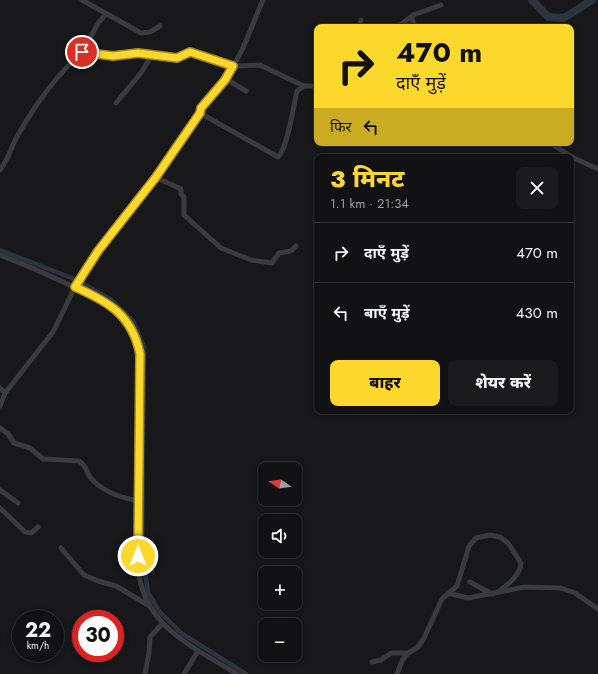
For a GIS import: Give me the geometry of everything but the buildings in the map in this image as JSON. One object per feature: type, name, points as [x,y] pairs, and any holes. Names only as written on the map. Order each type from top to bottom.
[{"type":"street","points":[[82,0],[141,33],[150,32],[160,26]]},
{"type":"street","points":[[0,406],[5,393],[52,332],[80,278],[127,212],[156,177],[200,113],[201,108],[226,79],[234,66],[263,0]]},
{"type":"street","points":[[401,24],[412,16],[436,5],[441,5]]},
{"type":"street","points":[[0,170],[10,155],[15,141],[42,96],[52,83],[82,52],[99,22],[106,14]]},
{"type":"street","points":[[412,16],[411,18],[414,24]]},
{"type":"street","points":[[360,24],[361,20]]},
{"type":"street","points":[[82,52],[108,56],[134,53],[177,58],[190,52],[234,66],[260,65],[304,86],[314,86]]},
{"type":"street","points":[[116,103],[141,73],[152,55]]},
{"type":"street","points":[[226,79],[246,91]]},
{"type":"street","points":[[200,113],[278,156],[282,153],[298,91],[304,86]]},
{"type":"street","points":[[555,146],[568,154]]},
{"type":"street","points":[[574,158],[598,169]]},
{"type":"street","points":[[156,177],[181,189],[181,194],[184,197],[184,214],[227,251],[250,260],[272,264],[279,253],[291,251],[296,246]]},
{"type":"street","points":[[0,255],[76,285],[112,305],[127,323],[135,336],[140,354],[139,576],[149,605],[162,624],[198,650],[237,674]]},
{"type":"street","points":[[0,388],[5,393]]},
{"type":"street","points":[[0,428],[8,434],[14,443],[30,448],[43,459],[51,461],[72,459],[79,461],[83,464],[95,482],[118,496],[139,501]]},
{"type":"street","points":[[0,490],[18,503]]},
{"type":"street","points":[[0,508],[25,532],[31,533],[38,527]]},
{"type":"street","points":[[397,674],[400,665],[408,653],[418,647],[440,603],[459,582],[471,542],[478,537],[490,535],[504,539],[521,563],[520,568],[513,579],[495,593]]},
{"type":"street","points":[[61,548],[84,574],[98,581],[116,586],[149,605]]},
{"type":"street","points":[[470,582],[495,593]]},
{"type":"street","points":[[448,594],[468,598],[525,587],[561,588],[575,593],[598,609]]},
{"type":"street","points":[[145,674],[150,637],[162,624]]},
{"type":"street","points":[[184,674],[198,650]]},
{"type":"street","points":[[372,662],[382,660],[391,653],[408,653]]},
{"type":"waterway","points":[[532,0],[548,17],[564,18],[592,0]]},
{"type":"waterway","points":[[0,250],[77,280],[110,299],[133,321],[144,347],[142,552],[148,592],[159,611],[181,633],[246,674]]},
{"type":"route","points":[[82,52],[108,56],[143,53],[177,58],[185,52],[190,52],[233,66],[225,80],[201,108],[200,113],[194,119],[167,158],[156,177],[127,212],[98,251],[75,287],[112,305],[127,323],[135,336],[138,345],[140,354],[138,556]]}]
